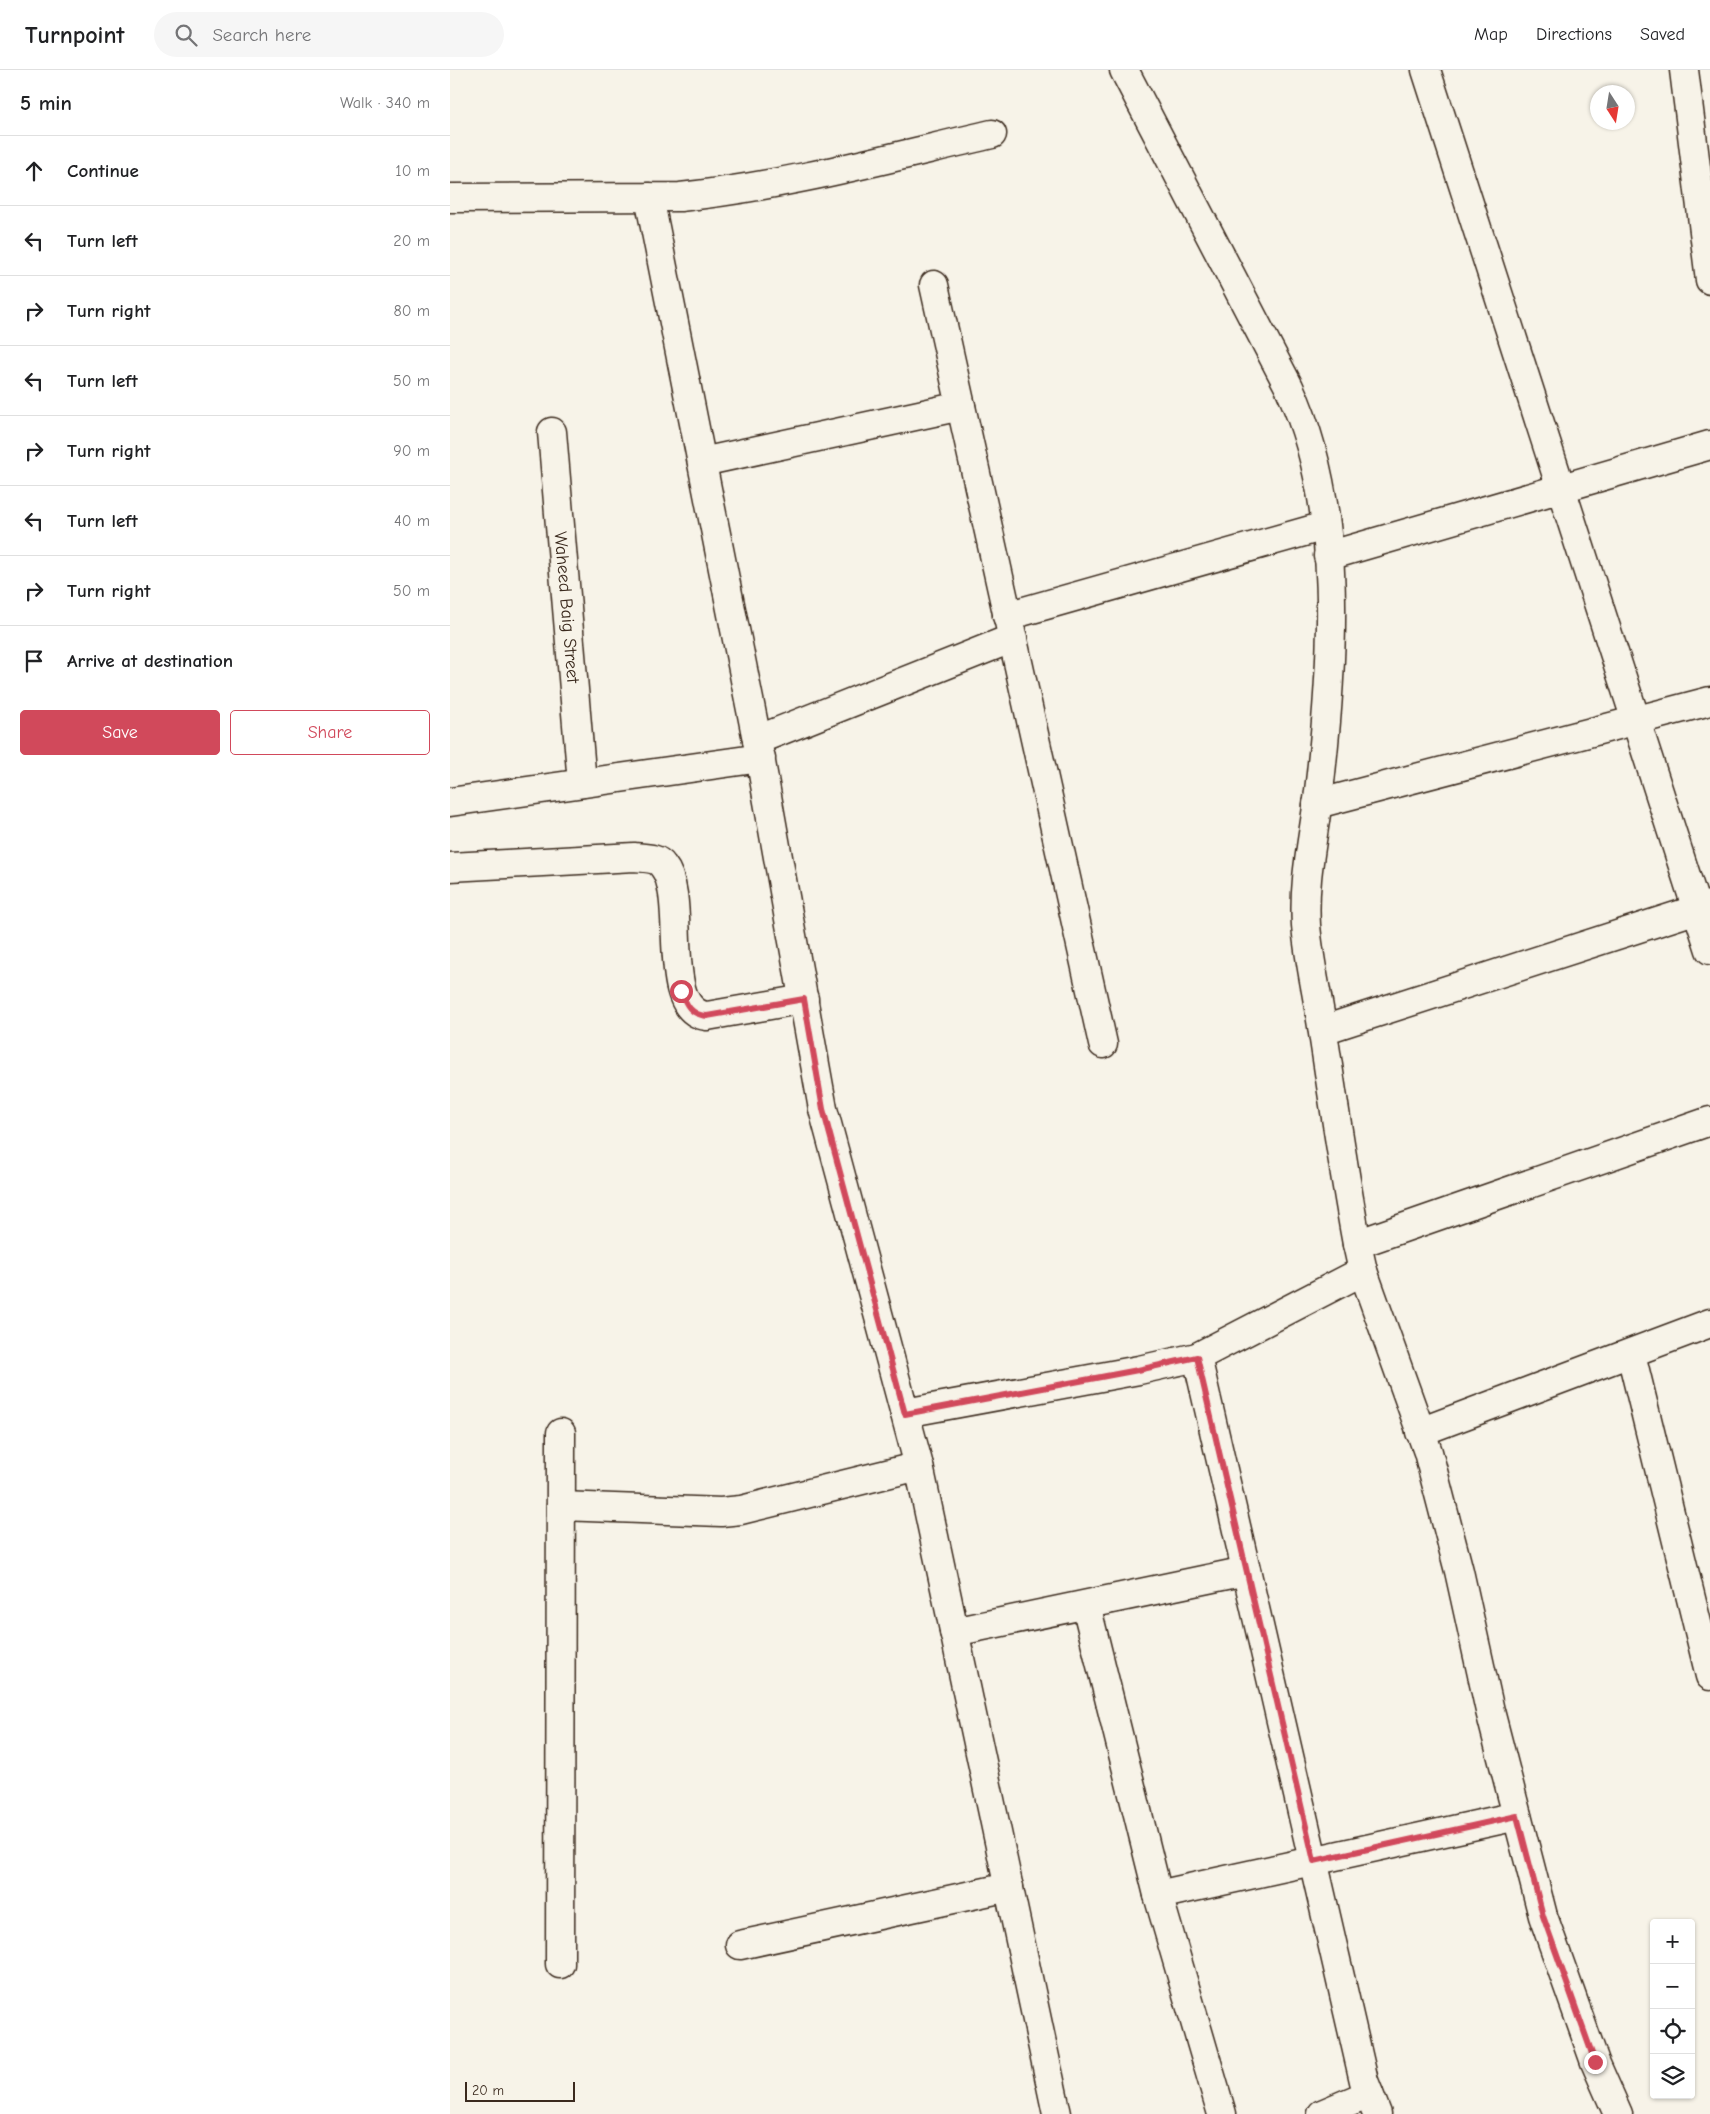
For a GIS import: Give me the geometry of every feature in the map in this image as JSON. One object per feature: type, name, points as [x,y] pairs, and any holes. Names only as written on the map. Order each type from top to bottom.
[{"type":"street","points":[[1124,70],[1285,378],[1303,417],[1317,470],[1332,593],[1330,683],[1318,804],[1307,868],[1306,925],[1357,1244],[1363,1271],[1428,1452],[1459,1572],[1490,1711],[1543,1916],[1595,2062],[1618,2114]]},
{"type":"street","points":[[1426,70],[1636,720],[1703,907],[1710,950]]},
{"type":"street","points":[[1684,70],[1710,280]]},
{"type":"street","points":[[450,198],[680,197],[759,187],[992,134]]},
{"type":"street","points":[[649,197],[759,749],[823,1109],[919,1466],[1009,1887],[1053,2113]]},
{"type":"street","points":[[934,285],[1103,1044]]},
{"type":"street","points":[[702,462],[961,406]]},
{"type":"street","name":"Waheed Baig Street","points":[[552,432],[582,783]]},
{"type":"street","points":[[1328,556],[1710,445]]},
{"type":"street","points":[[450,802],[582,783],[759,749],[1010,627],[1325,526]]},
{"type":"street","points":[[1318,804],[1710,701]]},
{"type":"street","points":[[450,867],[634,857],[651,858],[663,865],[671,885],[680,980],[684,1000],[690,1009],[697,1015],[707,1016],[804,999]]},
{"type":"street","points":[[1323,1030],[1703,907]]},
{"type":"street","points":[[1357,1244],[1710,1121]]},
{"type":"street","points":[[905,1414],[1197,1357],[1363,1271]]},
{"type":"street","points":[[1420,1432],[1710,1323]]},
{"type":"street","points":[[1631,1354],[1701,1598],[1710,1676]]},
{"type":"street","points":[[1197,1357],[1364,2081],[1373,2104],[1322,2114]]},
{"type":"street","points":[[560,1964],[561,1433]]},
{"type":"street","points":[[561,1506],[721,1512],[741,1510],[919,1466]]},
{"type":"street","points":[[954,1632],[1246,1570]]},
{"type":"street","points":[[1086,1605],[1158,1895],[1222,2114]]},
{"type":"street","points":[[1158,1895],[1517,1816]]},
{"type":"street","points":[[740,1945],[1009,1887]]},
{"type":"route","points":[[681,991],[690,1009],[697,1015],[707,1016],[804,999],[823,1109],[905,1414],[1197,1357],[1314,1861],[1517,1816],[1543,1916],[1595,2062]]}]
